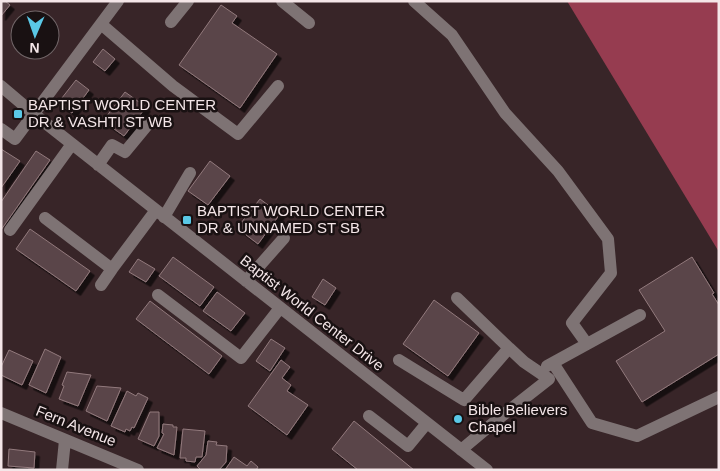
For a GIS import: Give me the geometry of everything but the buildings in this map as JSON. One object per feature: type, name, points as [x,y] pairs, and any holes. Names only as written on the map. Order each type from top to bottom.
[{"type":"street","points":[[1,129],[14,139],[118,1]]},
{"type":"street","points":[[171,22],[188,1]]},
{"type":"street","points":[[282,1],[309,23]]},
{"type":"street","points":[[414,1],[452,35],[505,113],[558,171],[608,239],[611,273],[572,323],[587,344]]},
{"type":"street","points":[[101,24],[173,86],[238,134],[278,86]]},
{"type":"street","name":"Baptist World Center Drive","points":[[1,86],[160,214],[487,470]]},
{"type":"street","points":[[98,165],[112,145],[125,152],[149,123]]},
{"type":"street","points":[[10,230],[72,144]]},
{"type":"street","points":[[101,285],[112,269],[160,214],[190,173]]},
{"type":"street","points":[[45,218],[112,269]]},
{"type":"street","points":[[246,281],[284,238]]},
{"type":"street","points":[[158,295],[241,358],[280,308]]},
{"type":"street","points":[[457,298],[524,362],[549,379],[498,418],[461,450]]},
{"type":"street","points":[[538,371],[640,315]]},
{"type":"street","points":[[399,360],[464,400],[509,348]]},
{"type":"street","points":[[553,363],[592,423],[637,436],[717,400]]},
{"type":"street","name":"Fern Avenue","points":[[1,413],[138,470]]},
{"type":"street","points":[[369,416],[408,446],[427,423]]},
{"type":"street","points":[[62,470],[65,440]]},
{"type":"shaded area","points":[[567,1],[719,1],[719,252]]},
{"type":"place","name":"BAPTIST WORLD CENTER DR & VASHTI ST WB","points":[[18,114]]},
{"type":"place","name":"BAPTIST WORLD CENTER DR & UNNAMED ST SB","points":[[187,220]]},
{"type":"place","name":"Bible Believers Chapel","points":[[458,419]]}]
